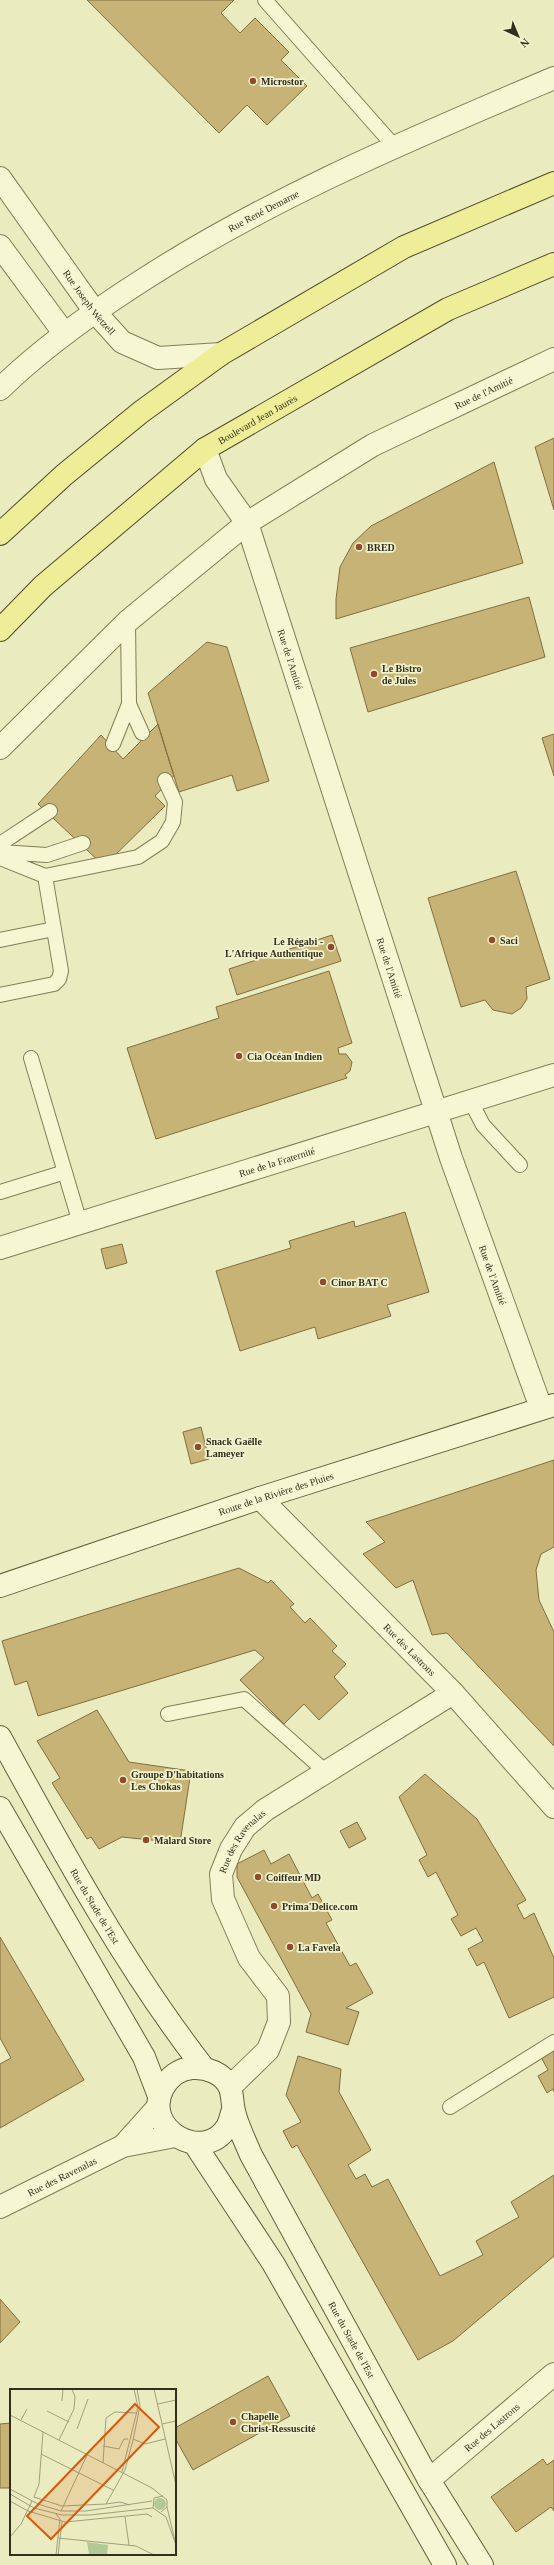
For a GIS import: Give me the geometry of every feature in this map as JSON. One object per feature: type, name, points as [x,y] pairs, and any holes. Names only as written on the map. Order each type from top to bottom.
[{"type":"main road","points":[[0,534],[70,470],[141,412],[221,354],[404,247],[504,203],[554,183]]},
{"type":"main road","name":"Boulevard Jean Jaurès","points":[[0,630],[43,586],[205,448],[448,310],[553,264]]},
{"type":"street","name":"Rue René Demarne","points":[[0,389],[64,333],[183,254],[310,185],[394,146],[554,78]]},
{"type":"street","name":"Rue Joseph Wetzell","points":[[0,178],[94,312],[122,342],[158,358],[221,354]]},
{"type":"street","points":[[0,246],[64,333]]},
{"type":"street","name":"Rue de l'Amitié","points":[[0,748],[128,621],[247,524],[373,445],[554,359]]},
{"type":"street","name":"Rue de l'Amitié","points":[[205,448],[216,479],[247,524],[438,1112],[451,1158],[548,1407]]},
{"type":"street","name":"Rue de la Fraternité","points":[[0,1248],[554,1076]]},
{"type":"street","name":"Route de la Rivière des Pluies","points":[[0,1586],[260,1498],[548,1407]]},
{"type":"street","name":"Rue des Lastrons","points":[[260,1498],[453,1693],[554,1807]]},
{"type":"street","name":"Rue des Ravenalas","points":[[230,2087],[268,2050],[279,2022],[278,1996],[249,1958],[223,1899],[221,1874],[231,1849],[245,1826],[265,1810],[327,1773],[453,1693]]},
{"type":"street","name":"Rue du Stade de l'Est","points":[[0,1737],[84,1888],[177,2034],[203,2067]]},
{"type":"street","points":[[0,1808],[144,2057],[163,2124],[185,2140],[273,2263],[445,2565]]},
{"type":"street","points":[[158,2102],[168,2079],[184,2069],[203,2067],[218,2074],[230,2087],[234,2110],[227,2127],[220,2134],[209,2141],[185,2140]]},
{"type":"street","name":"Rue des Ravenalas","points":[[123,2146],[158,2102]]},
{"type":"street","name":"Rue du Stade de l'Est","points":[[234,2110],[251,2155],[429,2480],[482,2565]]},
{"type":"street","name":"Rue des Ravenalas","points":[[0,2207],[123,2146],[185,2140]]},
{"type":"street","name":"Rue des Lastrons","points":[[429,2480],[554,2374]]},
{"type":"lane","points":[[265,0],[394,146]]},
{"type":"lane","points":[[113,744],[129,704],[128,621]]},
{"type":"lane","points":[[129,704],[142,733]]},
{"type":"lane","points":[[0,858],[45,876],[138,857],[162,841],[173,822],[175,802],[165,780]]},
{"type":"lane","points":[[0,844],[50,811]]},
{"type":"lane","points":[[0,852],[47,854],[83,843]]},
{"type":"lane","points":[[0,995],[54,984],[59,979],[61,971],[45,876]]},
{"type":"lane","points":[[0,940],[54,930]]},
{"type":"lane","points":[[31,1058],[80,1223]]},
{"type":"lane","points":[[472,1102],[483,1125],[520,1165]]},
{"type":"lane","points":[[0,1192],[65,1172]]},
{"type":"lane","points":[[168,1714],[244,1699],[327,1773]]},
{"type":"lane","points":[[450,2107],[554,2042]]},
{"type":"building","points":[[87,0],[234,0],[221,13],[240,33],[255,18],[289,52],[281,60],[307,86],[267,125],[247,105],[219,133]]},
{"type":"building","points":[[554,438],[554,510],[535,447]]},
{"type":"building","points":[[494,462],[523,563],[336,619],[336,599],[340,567],[353,543],[371,526]]},
{"type":"building","points":[[529,597],[545,657],[368,712],[350,648]]},
{"type":"building","points":[[207,642],[227,647],[269,781],[237,791],[232,775],[179,792],[148,693]]},
{"type":"building","points":[[158,724],[174,776],[155,796],[165,806],[104,866],[38,804],[101,735],[123,759]]},
{"type":"building","points":[[554,734],[554,776],[542,738]]},
{"type":"building","points":[[516,871],[550,979],[526,987],[527,999],[521,1008],[512,1014],[493,1010],[485,1000],[461,1007],[428,898]]},
{"type":"building","points":[[332,935],[341,961],[237,995],[229,969]]},
{"type":"building","name":"Cia Océan Indien","points":[[329,971],[352,1043],[338,1048],[339,1054],[346,1054],[352,1062],[350,1071],[345,1075],[347,1078],[156,1139],[127,1048],[219,1018],[216,1007]]},
{"type":"building","name":"Cinor BAT C","points":[[405,1212],[429,1292],[387,1305],[391,1316],[318,1339],[315,1327],[240,1351],[216,1271],[291,1248],[289,1241],[354,1221],[355,1227]]},
{"type":"building","points":[[122,1244],[127,1263],[106,1269],[101,1249]]},
{"type":"building","points":[[201,1427],[209,1459],[191,1464],[183,1432]]},
{"type":"building","points":[[554,1460],[554,1547],[541,1554],[536,1570],[539,1600],[554,1632],[554,1746],[447,1633],[432,1635],[413,1580],[396,1588],[363,1554],[385,1542],[366,1522]]},
{"type":"building","points":[[239,1568],[268,1583],[271,1580],[294,1604],[290,1607],[305,1623],[310,1618],[337,1646],[332,1651],[346,1664],[334,1677],[348,1693],[319,1720],[304,1704],[284,1724],[240,1680],[264,1658],[255,1650],[38,1716],[27,1681],[15,1685],[2,1641]]},
{"type":"building","name":"Groupe D'habitations Les Chokas","points":[[97,1710],[129,1762],[191,1771],[180,1843],[122,1837],[99,1849],[91,1837],[87,1839],[52,1783],[60,1778],[37,1741]]},
{"type":"building","points":[[425,1774],[477,1819],[526,1900],[517,1905],[524,1919],[534,1913],[554,1958],[554,1997],[509,2018],[484,1962],[477,1966],[468,1949],[483,1941],[476,1928],[461,1936],[451,1919],[458,1915],[436,1872],[428,1877],[419,1860],[427,1855],[399,1797]]},
{"type":"building","points":[[357,1822],[366,1839],[349,1848],[340,1831]]},
{"type":"building","points":[[264,1850],[271,1864],[289,1854],[312,1898],[318,1894],[332,1920],[326,1923],[350,1966],[356,1963],[373,1993],[346,2008],[359,2012],[348,2045],[306,2032],[311,2014],[237,1877],[237,1864]]},
{"type":"building","points":[[0,1937],[84,2080],[0,2128],[0,2064],[11,2058],[0,2038]]},
{"type":"building","points":[[554,2050],[554,2092],[553,2089],[547,2093],[538,2076],[548,2070],[541,2057]]},
{"type":"building","points":[[298,2056],[341,2069],[339,2092],[371,2150],[348,2165],[356,2179],[365,2174],[372,2187],[388,2179],[440,2276],[483,2255],[476,2241],[519,2217],[511,2202],[554,2175],[554,2256],[453,2341],[418,2360],[297,2145],[292,2148],[283,2131],[301,2122],[286,2095]]},
{"type":"building","points":[[0,2299],[20,2322],[0,2343]]},
{"type":"building","name":"Chapelle Christ-Ressuscité","points":[[268,2376],[290,2416],[193,2470],[176,2440],[176,2427]]},
{"type":"building","points":[[10,2423],[10,2488],[0,2488],[0,2424]]},
{"type":"building","points":[[543,2459],[547,2465],[554,2460],[554,2511],[551,2507],[516,2532],[491,2497]]},
{"type":"place","name":"Microstor","points":[[253,81]]},
{"type":"place","name":"BRED","points":[[359,547]]},
{"type":"place","name":"Le Bistro de Jules","points":[[374,674]]},
{"type":"place","name":"Saci","points":[[492,940]]},
{"type":"place","name":"Le Régabi - L'Afrique Authentique","points":[[331,947]]},
{"type":"place","name":"Cia Océan Indien","points":[[239,1056]]},
{"type":"place","name":"Cinor BAT C","points":[[323,1282]]},
{"type":"place","name":"Snack Gaëlle Lameyer","points":[[198,1447]]},
{"type":"place","name":"Groupe D'habitations Les Chokas","points":[[123,1780]]},
{"type":"place","name":"Malard Store","points":[[146,1840]]},
{"type":"place","name":"Coiffeur MD","points":[[258,1877]]},
{"type":"place","name":"Prima'Delice.com","points":[[274,1906]]},
{"type":"place","name":"La Favela","points":[[290,1947]]},
{"type":"place","name":"Chapelle Christ-Ressuscité","points":[[233,2422]]}]
